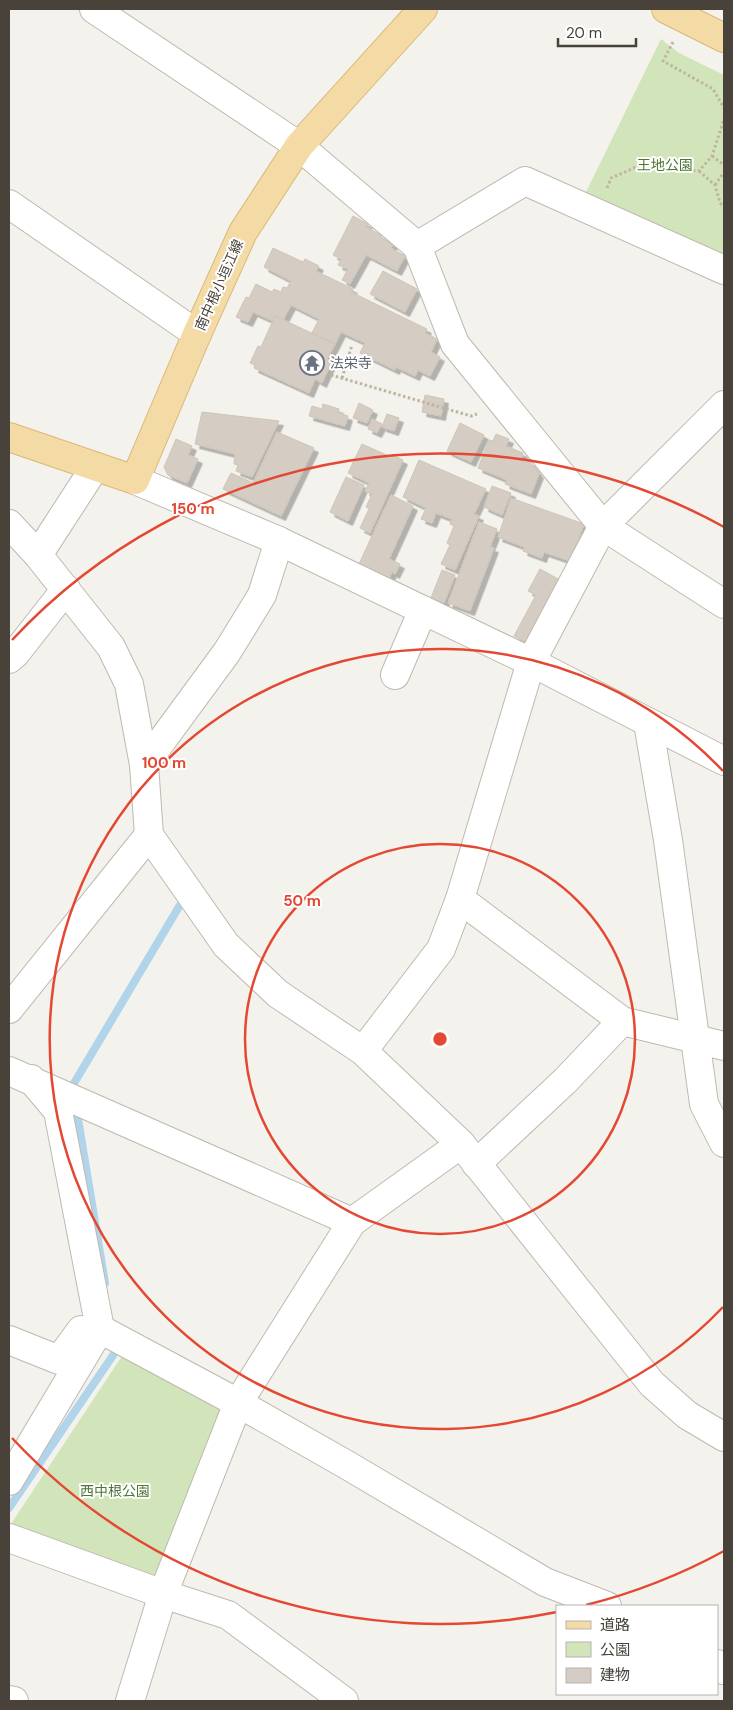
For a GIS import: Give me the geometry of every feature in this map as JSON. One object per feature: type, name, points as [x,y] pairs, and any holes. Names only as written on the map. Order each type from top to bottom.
[{"type":"main road","name":"南中根小垣江線","points":[[135,480],[243,232],[299,146],[422,9]]},
{"type":"main road","points":[[666,9],[724,38]]},
{"type":"main road","points":[[9,437],[135,480]]},
{"type":"street","points":[[94,9],[299,146],[417,246],[455,344],[604,526],[724,604]]},
{"type":"street","points":[[417,246],[525,182],[724,270]]},
{"type":"street","points":[[9,204],[197,334]]},
{"type":"street","points":[[363,1051],[441,949],[460,899],[531,662],[604,526],[724,405]]},
{"type":"street","points":[[38,555],[95,467]]},
{"type":"street","points":[[135,480],[279,541],[531,662],[724,761]]},
{"type":"street","points":[[9,524],[38,555],[111,647],[129,684],[144,765],[149,835],[226,945],[278,994],[363,1051],[468,1154],[652,1384],[687,1415],[724,1437]]},
{"type":"street","points":[[144,765],[227,652],[262,595],[279,541]]},
{"type":"street","points":[[9,659],[66,589]]},
{"type":"street","points":[[395,676],[423,610]]},
{"type":"street","points":[[648,723],[668,840],[704,1104],[724,1143]]},
{"type":"street","points":[[9,1009],[149,835]]},
{"type":"street","points":[[460,899],[622,1021],[724,1046]]},
{"type":"street","points":[[130,1701],[162,1594],[238,1403],[352,1222],[468,1154],[565,1081],[622,1021]]},
{"type":"street","points":[[20,1075],[352,1222]]},
{"type":"street","points":[[9,1481],[100,1323],[58,1111],[20,1075]]},
{"type":"street","points":[[9,1340],[59,1360],[100,1323]]},
{"type":"street","points":[[100,1323],[131,1345],[347,1465],[545,1582],[604,1605]]},
{"type":"street","points":[[12,1540],[162,1594],[228,1615],[344,1701]]},
{"type":"street","points":[[9,1700],[14,1701]]},
{"type":"path","points":[[675,39],[663,61],[713,89],[724,108]]},
{"type":"path","points":[[699,171],[712,156],[724,119]]},
{"type":"path","points":[[712,156],[724,165]]},
{"type":"path","points":[[596,213],[611,178],[636,167],[699,171],[715,185],[720,203],[724,207]]},
{"type":"path","points":[[715,185],[724,172]]},
{"type":"path","points":[[342,378],[352,345]]},
{"type":"path","points":[[331,375],[471,416],[506,406]]},
{"type":"green space","name":"王地公園","points":[[661,39],[679,53],[724,75],[724,257],[585,194]]},
{"type":"green space","name":"西中根公園","points":[[122,1356],[220,1409],[154,1578],[11,1524]]},
{"type":"building","points":[[353,216],[368,224],[366,227],[381,235],[380,237],[393,244],[391,248],[405,256],[397,271],[366,255],[350,284],[342,280],[348,269],[338,265],[341,259],[333,255]]},
{"type":"building","points":[[273,248],[303,262],[305,259],[319,266],[316,271],[353,289],[351,292],[427,329],[425,333],[437,339],[431,352],[440,357],[430,376],[418,370],[415,376],[396,367],[395,370],[360,353],[365,343],[341,332],[335,344],[312,333],[319,319],[291,305],[283,320],[275,316],[273,321],[253,312],[248,322],[236,317],[246,297],[249,298],[256,284],[272,292],[274,289],[281,292],[283,287],[287,288],[291,281],[264,267]]},
{"type":"building","points":[[383,271],[417,289],[405,312],[370,294]]},
{"type":"building","points":[[275,316],[335,344],[327,359],[332,361],[322,383],[315,379],[309,393],[254,368],[255,365],[250,363],[258,346],[261,347]]},
{"type":"building","points":[[425,395],[444,399],[441,416],[422,412]]},
{"type":"building","points":[[359,403],[373,410],[367,423],[353,418]]},
{"type":"building","points":[[323,404],[339,409],[338,413],[348,416],[345,426],[309,416],[312,406],[322,409]]},
{"type":"building","points":[[202,412],[279,421],[252,477],[236,471],[238,465],[234,464],[235,454],[195,444]]},
{"type":"building","points":[[387,414],[399,418],[394,431],[382,427]]},
{"type":"building","points":[[372,419],[382,424],[377,433],[368,429]]},
{"type":"building","points":[[460,423],[484,435],[471,462],[447,451]]},
{"type":"building","points":[[277,432],[314,448],[281,516],[223,489],[231,473],[253,483]]},
{"type":"building","points":[[496,434],[509,439],[506,446],[523,453],[521,458],[530,462],[539,474],[531,494],[505,484],[507,480],[478,468],[489,440],[493,441]]},
{"type":"building","points":[[176,439],[192,446],[188,455],[198,459],[187,483],[168,475],[164,467]]},
{"type":"building","points":[[362,444],[391,457],[392,455],[403,460],[370,533],[360,528],[369,509],[366,507],[372,494],[365,491],[369,483],[348,473]]},
{"type":"building","points":[[419,460],[486,489],[474,514],[479,516],[455,570],[441,564],[450,545],[447,543],[454,526],[450,524],[452,519],[436,513],[432,523],[421,519],[426,508],[403,497]]},
{"type":"building","points":[[346,477],[364,485],[348,521],[330,512]]},
{"type":"building","points":[[492,486],[511,493],[502,515],[484,507]]},
{"type":"building","points":[[391,495],[413,506],[389,559],[400,564],[395,574],[392,572],[389,579],[359,564]]},
{"type":"building","points":[[511,498],[584,524],[570,561],[544,552],[542,558],[523,551],[524,547],[498,537]]},
{"type":"building","points":[[479,522],[497,529],[490,547],[494,548],[470,611],[448,603]]},
{"type":"building","points":[[540,569],[560,580],[526,642],[514,636],[536,595],[528,591]]},
{"type":"building","points":[[442,570],[455,575],[444,603],[431,598]]},
{"type":"waterway","points":[[74,1093],[73,1085],[180,905]]},
{"type":"waterway","points":[[76,1107],[105,1283]]},
{"type":"waterway","points":[[9,1508],[116,1351],[115,1344]]},
{"type":"place","name":"法栄寺","points":[[312,363]]}]
